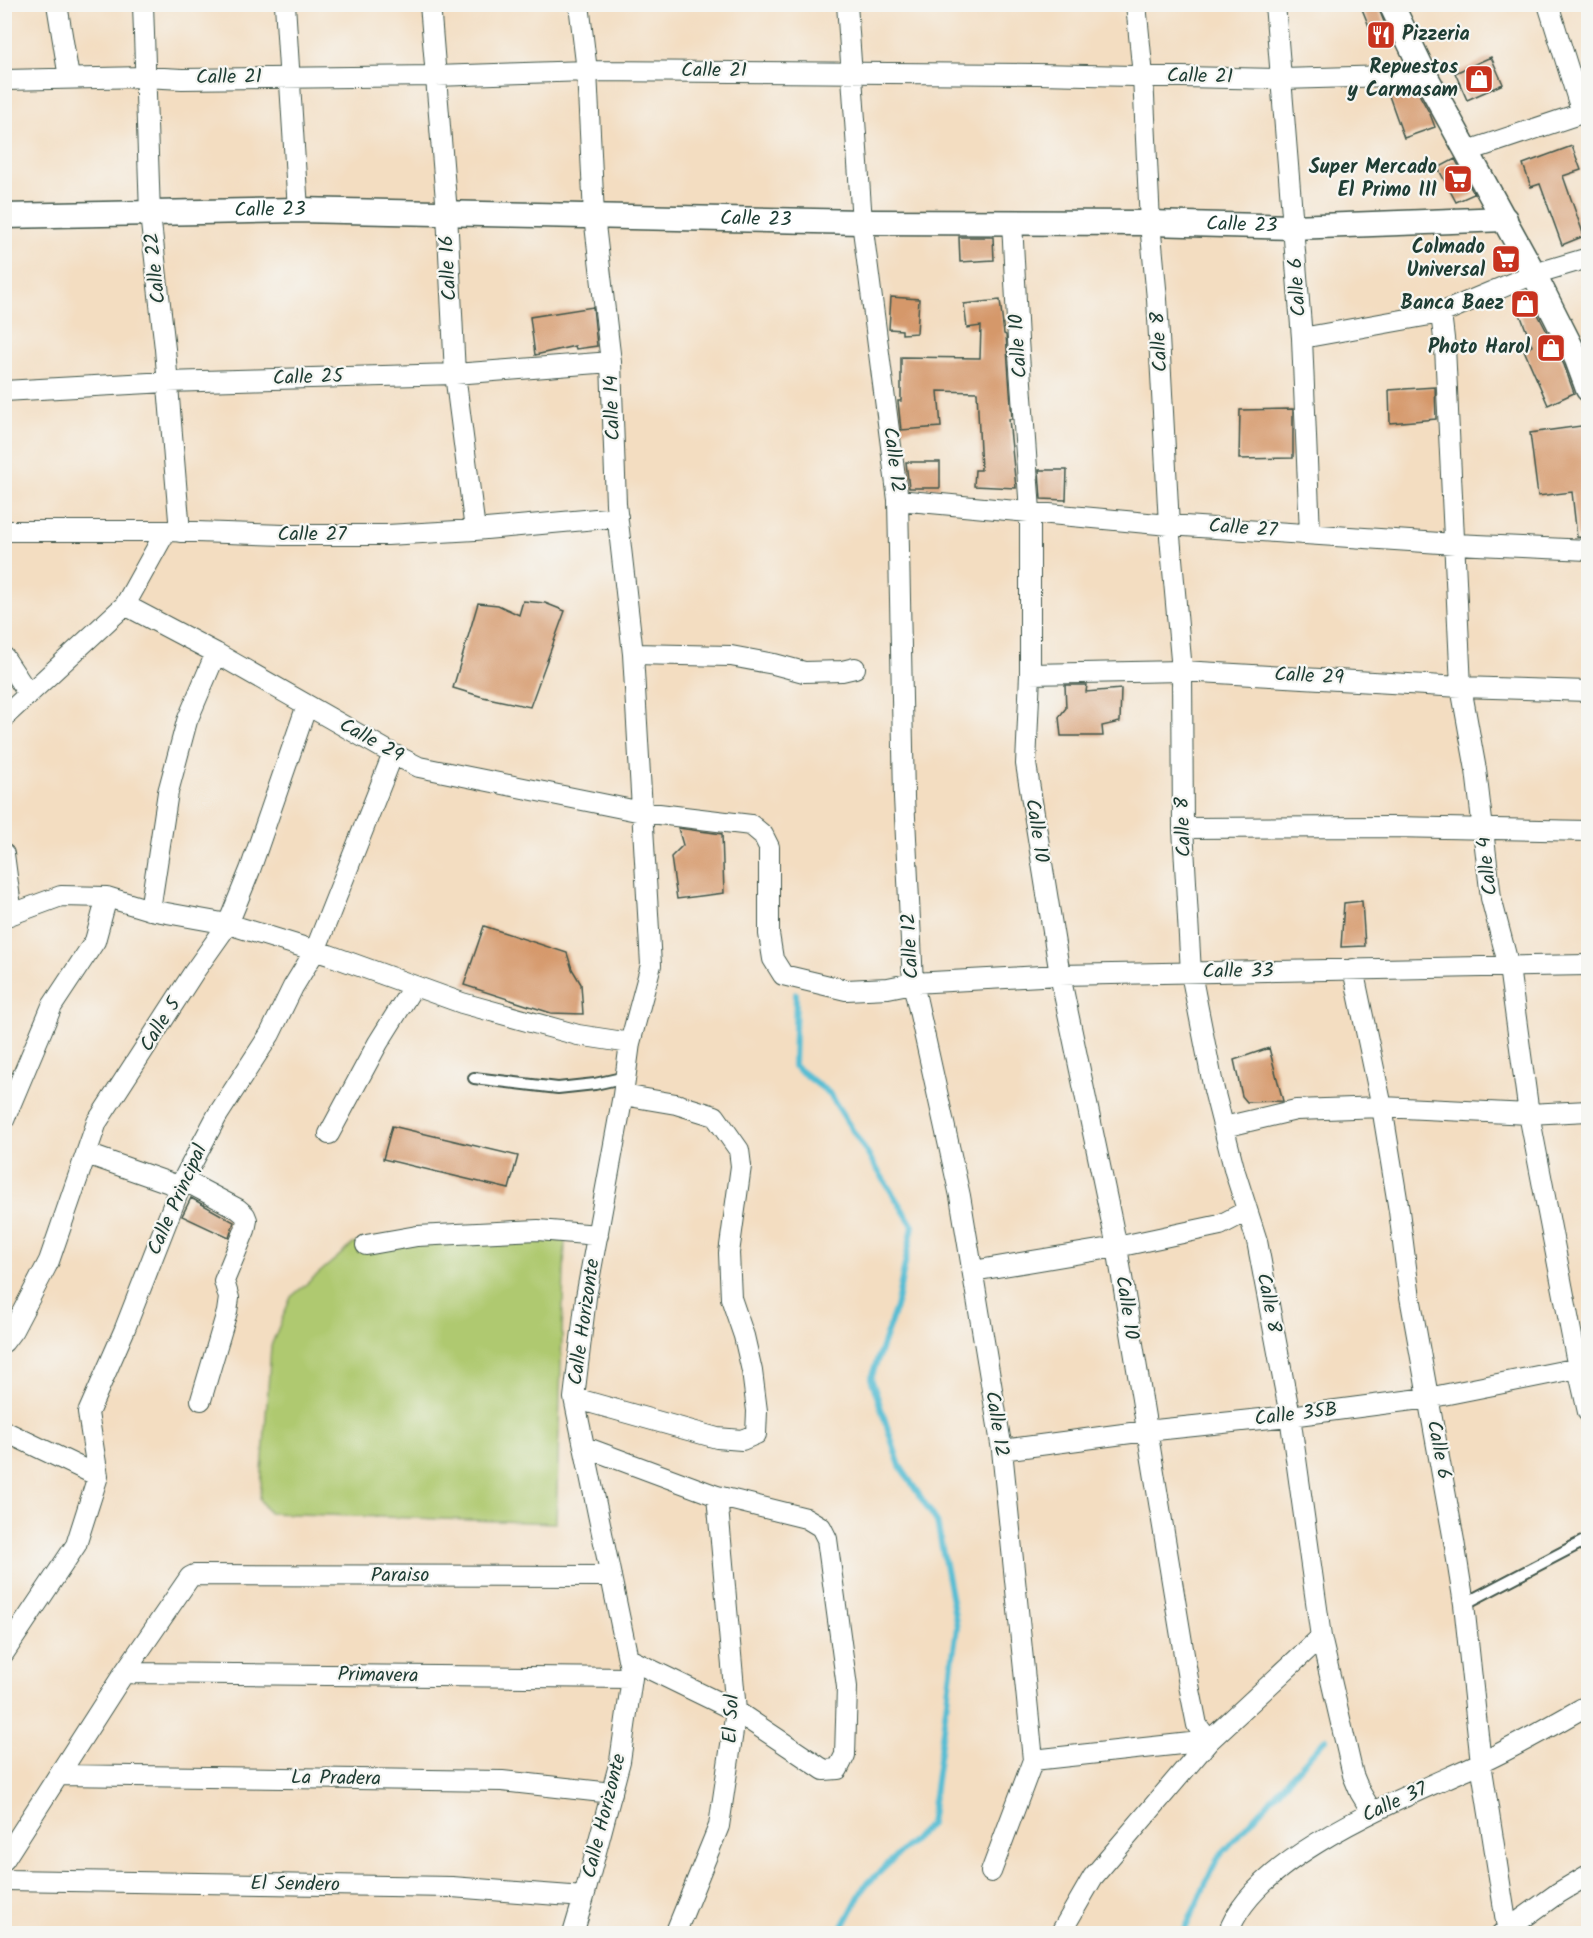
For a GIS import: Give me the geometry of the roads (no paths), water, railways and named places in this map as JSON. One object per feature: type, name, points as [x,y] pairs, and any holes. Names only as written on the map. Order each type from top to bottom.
[{"type":"street","points":[[57,4],[69,78]]},
{"type":"street","name":"Calle 22","points":[[142,4],[150,214],[165,348],[173,531]]},
{"type":"street","points":[[285,4],[298,210]]},
{"type":"street","name":"Calle 16","points":[[430,4],[447,213],[455,374],[475,530]]},
{"type":"street","name":"Calle 14","points":[[579,4],[587,71],[594,216],[611,362],[618,517],[633,654],[642,812]]},
{"type":"street","name":"Calle 12","points":[[847,4],[862,222],[898,500],[904,797],[913,983],[960,1196],[1002,1450],[1033,1760],[991,1872]]},
{"type":"street","name":"Calle 8","points":[[1136,4],[1143,76],[1169,525],[1182,671],[1183,828],[1191,974],[1214,1090],[1257,1241],[1290,1416],[1321,1637],[1353,1774],[1372,1812]]},
{"type":"street","name":"Calle 6","points":[[1275,4],[1302,338],[1310,534]]},
{"type":"street","points":[[1391,4],[1425,75],[1534,274],[1577,359],[1588,389]]},
{"type":"street","points":[[1468,151],[1585,113],[1548,4]]},
{"type":"street","name":"Calle 21","points":[[4,80],[436,76],[587,71],[853,72],[1281,79],[1425,75]]},
{"type":"street","name":"Calle 23","points":[[4,216],[298,210],[862,222],[1150,223],[1293,227],[1505,219]]},
{"type":"street","name":"Calle 10","points":[[1012,222],[1030,511],[1030,674],[1026,764],[1060,975],[1117,1247],[1197,1725],[1209,1741]]},
{"type":"street","points":[[1302,338],[1441,313],[1534,274],[1588,258]]},
{"type":"street","name":"Calle 4","points":[[1441,313],[1446,358],[1461,687],[1472,740],[1491,898],[1509,967],[1529,1113],[1583,1367],[1588,1412]]},
{"type":"street","name":"Calle 25","points":[[4,391],[167,382],[455,374],[611,362]]},
{"type":"street","name":"Calle 27","points":[[898,500],[1169,525],[1455,544],[1588,550]]},
{"type":"street","name":"Calle 27","points":[[4,531],[173,531],[284,536],[387,535],[475,530],[618,517]]},
{"type":"street","points":[[4,717],[125,605],[173,531]]},
{"type":"street","name":"Calle 29","points":[[125,605],[216,653],[419,767],[642,812],[751,825],[764,835],[769,847],[769,934],[773,958],[783,975],[846,990],[888,988]]},
{"type":"street","points":[[150,910],[168,792],[188,721],[216,653]]},
{"type":"street","points":[[633,654],[731,656],[804,672],[842,671],[855,668]]},
{"type":"street","points":[[4,657],[28,695]]},
{"type":"street","name":"Calle 29","points":[[1030,674],[1182,671],[1461,687],[1588,691]]},
{"type":"street","name":"Calle 5","points":[[4,1342],[13,1330],[49,1261],[97,1122],[194,972],[228,924],[250,870],[307,705]]},
{"type":"street","name":"Calle Principal","points":[[4,1653],[76,1545],[98,1476],[88,1413],[124,1331],[182,1183],[217,1116],[270,1034],[293,987],[315,951],[393,754]]},
{"type":"street","name":"Calle Horizonte","points":[[573,1934],[585,1897],[620,1761],[631,1668],[574,1398],[586,1297],[625,1086],[630,1043],[651,965],[642,812]]},
{"type":"street","points":[[1183,828],[1484,828],[1588,831]]},
{"type":"street","points":[[4,854],[8,915],[61,896],[107,897],[150,910],[228,924],[329,955],[462,1003],[578,1035],[630,1043]]},
{"type":"street","points":[[4,1120],[52,1006],[95,941],[107,897]]},
{"type":"street","name":"Calle 33","points":[[888,988],[913,983],[1060,975],[1588,965]]},
{"type":"street","name":"Calle 6","points":[[1353,969],[1382,1107],[1409,1291],[1455,1541],[1481,1763],[1505,1932]]},
{"type":"street","points":[[329,1134],[378,1043],[413,987]]},
{"type":"street","points":[[574,1398],[717,1438],[742,1440],[756,1434],[757,1411],[752,1371],[744,1336],[731,1298],[729,1253],[741,1166],[739,1150],[715,1116],[625,1086]]},
{"type":"street","points":[[1224,1127],[1296,1110],[1382,1107],[1529,1113],[1588,1111]]},
{"type":"street","points":[[87,1154],[182,1183],[238,1209],[245,1215],[247,1220],[224,1281],[229,1298],[227,1312],[201,1400]]},
{"type":"street","points":[[973,1271],[1117,1247],[1220,1225],[1247,1211]]},
{"type":"street","points":[[366,1245],[417,1236],[538,1230],[598,1235]]},
{"type":"street","name":"Calle 35B","points":[[1002,1450],[1428,1398],[1583,1367]]},
{"type":"street","points":[[6,1436],[98,1476]]},
{"type":"street","points":[[585,1447],[717,1496],[806,1518],[821,1527],[826,1539],[847,1688],[845,1755],[838,1769],[824,1770],[736,1711],[631,1668]]},
{"type":"street","name":"El Sol","points":[[675,1934],[720,1826],[736,1711],[717,1496]]},
{"type":"street","name":"Paraiso","points":[[124,1673],[190,1577],[194,1575],[611,1576]]},
{"type":"street","points":[[1060,1934],[1093,1877],[1209,1741],[1321,1637]]},
{"type":"street","name":"Primavera","points":[[124,1673],[631,1668]]},
{"type":"street","points":[[4,1860],[124,1673]]},
{"type":"street","name":"Calle 37","points":[[1228,1934],[1233,1919],[1248,1896],[1318,1842],[1372,1812],[1481,1763],[1542,1732],[1588,1705]]},
{"type":"street","points":[[1033,1760],[1209,1741]]},
{"type":"street","name":"La Pradera","points":[[58,1776],[502,1781],[612,1793]]},
{"type":"street","points":[[1505,1932],[1558,1893],[1588,1875]]},
{"type":"street","name":"El Sendero","points":[[4,1880],[452,1887],[585,1897]]},
{"type":"lane","points":[[474,1078],[558,1088],[595,1084],[625,1086]]},
{"type":"lane","points":[[1464,1604],[1588,1539]]},
{"type":"waterway","points":[[796,994],[794,1066],[829,1093],[913,1226],[896,1307],[871,1378],[900,1466],[937,1522],[957,1627],[930,1824],[864,1887],[839,1934]]},
{"type":"waterway","points":[[1183,1934],[1217,1859],[1326,1738]]},
{"type":"place","name":"Pizzeria","points":[[1381,35]]},
{"type":"place","name":"Repuestos y Carmasam","points":[[1479,79]]},
{"type":"place","name":"Super Mercado El Primo III","points":[[1458,179]]},
{"type":"place","name":"Colmado Universal","points":[[1506,259]]},
{"type":"place","name":"Banca Baez","points":[[1525,304]]},
{"type":"place","name":"Photo Harol","points":[[1551,348]]}]
